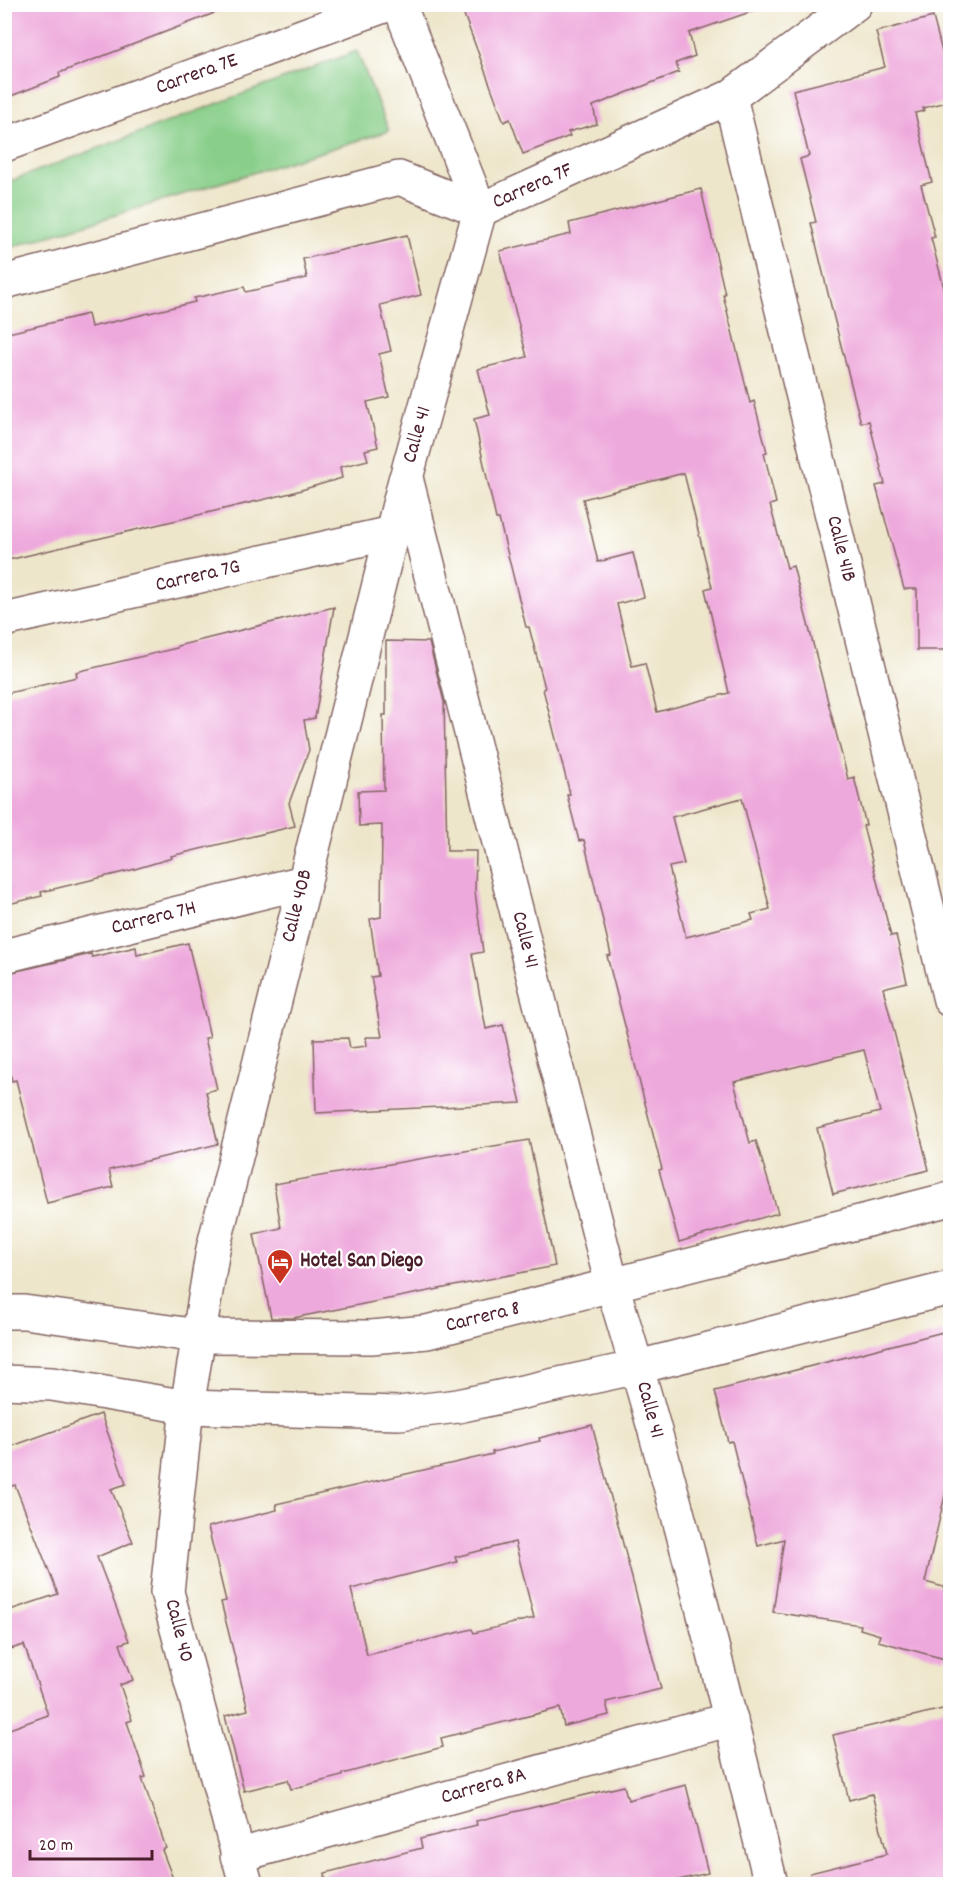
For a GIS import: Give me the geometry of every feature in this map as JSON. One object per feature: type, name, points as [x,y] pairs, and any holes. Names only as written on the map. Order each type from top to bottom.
[{"type":"street","name":"Carrera 7E","points":[[4,145],[389,4]]},
{"type":"street","points":[[399,4],[480,210]]},
{"type":"street","name":"Carrera 7F","points":[[4,282],[399,178],[480,210],[730,97],[855,4]]},
{"type":"street","name":"Calle 41B","points":[[730,97],[951,1000]]},
{"type":"street","name":"Calle 41","points":[[480,210],[406,478],[612,1285],[638,1367],[731,1719],[771,1884]]},
{"type":"street","name":"Calle 40B","points":[[199,1336],[213,1249],[406,478]]},
{"type":"street","name":"Carrera 7G","points":[[4,620],[391,533]]},
{"type":"street","name":"Carrera 7H","points":[[4,956],[304,882]]},
{"type":"street","name":"Carrera 8","points":[[4,1312],[24,1312],[199,1336],[371,1337],[427,1332],[951,1199]]},
{"type":"street","points":[[4,1382],[52,1384],[187,1407],[399,1413],[458,1406],[638,1367],[951,1288]]},
{"type":"street","name":"Calle 40","points":[[199,1336],[187,1407],[167,1592],[241,1870]]},
{"type":"street","name":"Carrera 8A","points":[[241,1870],[731,1719]]},
{"type":"green space","points":[[357,51],[389,131],[5,249],[5,183]]},
{"type":"building","points":[[4,4],[229,4],[230,7],[59,73],[60,77],[11,96],[4,79]]},
{"type":"building","points":[[460,4],[755,4],[756,10],[689,33],[695,56],[676,63],[679,72],[593,106],[597,124],[568,132],[570,136],[523,154],[510,119],[504,122]]},
{"type":"building","points":[[933,17],[951,86],[951,101],[923,108],[924,111],[915,113],[932,182],[921,185],[935,237],[931,238],[951,315],[951,650],[917,650],[917,589],[904,589],[876,486],[885,484],[869,421],[861,423],[834,318],[811,223],[816,222],[800,159],[809,156],[793,90],[885,67],[876,32]]},
{"type":"building","points":[[701,189],[725,294],[723,295],[750,403],[754,401],[767,452],[764,453],[776,503],[770,505],[787,568],[793,566],[848,779],[854,777],[866,825],[863,826],[891,936],[896,935],[907,982],[883,988],[929,1170],[833,1194],[817,1128],[880,1112],[864,1050],[734,1082],[750,1143],[756,1141],[778,1213],[679,1242],[659,1170],[662,1169],[607,956],[611,955],[584,840],[579,841],[567,795],[570,794],[543,689],[545,688],[529,627],[526,627],[499,519],[496,519],[474,419],[490,415],[478,369],[527,357],[500,251],[571,234],[569,223]],"holes":[[[684,473],[712,587],[705,589],[729,693],[657,712],[645,663],[632,666],[617,604],[644,597],[633,553],[598,562],[583,499]],[[742,798],[770,909],[751,914],[753,920],[686,937],[669,867],[684,864],[672,817]]]},
{"type":"building","points":[[407,235],[421,295],[380,305],[391,351],[379,354],[389,397],[367,402],[378,447],[365,450],[368,460],[340,467],[342,478],[291,493],[4,561],[4,334],[88,314],[91,327],[195,302],[194,298],[244,287],[246,292],[307,278],[303,259]]},
{"type":"building","points":[[334,607],[315,718],[304,720],[309,750],[289,803],[295,826],[171,856],[172,858],[128,871],[41,892],[42,896],[4,905],[4,694],[77,677],[76,672]]},
{"type":"building","points":[[386,641],[429,642],[444,702],[447,851],[476,851],[475,892],[483,952],[472,954],[486,1029],[503,1025],[521,1103],[316,1113],[314,1039],[348,1038],[350,1048],[367,1046],[366,1037],[382,1037],[371,977],[378,976],[370,919],[381,917],[382,825],[359,826],[358,791],[384,790],[383,715],[386,715]]},
{"type":"building","points":[[188,943],[210,1037],[205,1038],[217,1089],[206,1092],[218,1144],[109,1170],[113,1187],[47,1203],[16,1080],[12,1081],[4,1048],[4,974],[91,954],[92,957],[136,947],[137,955]]},
{"type":"building","points":[[529,1140],[555,1266],[293,1318],[271,1318],[254,1234],[281,1228],[274,1184]]},
{"type":"building","points":[[943,1332],[951,1361],[951,1469],[925,1582],[951,1589],[951,1642],[945,1659],[878,1641],[880,1635],[860,1629],[861,1625],[773,1612],[784,1539],[758,1546],[732,1441],[728,1442],[715,1391]]},
{"type":"building","points":[[101,1414],[126,1484],[111,1489],[133,1542],[97,1557],[129,1641],[120,1644],[133,1680],[120,1685],[132,1720],[127,1722],[146,1777],[142,1778],[166,1848],[162,1850],[175,1884],[4,1884],[4,1731],[48,1715],[24,1645],[4,1651],[4,1612],[58,1594],[15,1485],[4,1489],[4,1449]]},
{"type":"building","points":[[592,1425],[661,1689],[606,1702],[609,1715],[564,1726],[560,1708],[441,1738],[443,1747],[342,1774],[342,1776],[291,1789],[288,1780],[244,1791],[225,1716],[248,1710],[221,1602],[226,1601],[208,1527],[277,1510],[276,1504],[493,1454],[492,1452],[540,1441],[539,1438]],"holes":[[[515,1542],[534,1618],[474,1633],[472,1629],[367,1655],[351,1589],[457,1562],[455,1557]]]},
{"type":"building","points":[[951,1707],[951,1884],[812,1884],[810,1873],[887,1854],[872,1794],[849,1800],[833,1735]]},
{"type":"building","points":[[686,1785],[708,1873],[662,1884],[326,1884],[325,1873],[422,1848],[420,1839],[477,1825],[476,1821],[624,1786],[628,1800]]},
{"type":"place","name":"Hotel San Diego","points":[[280,1285]]}]
